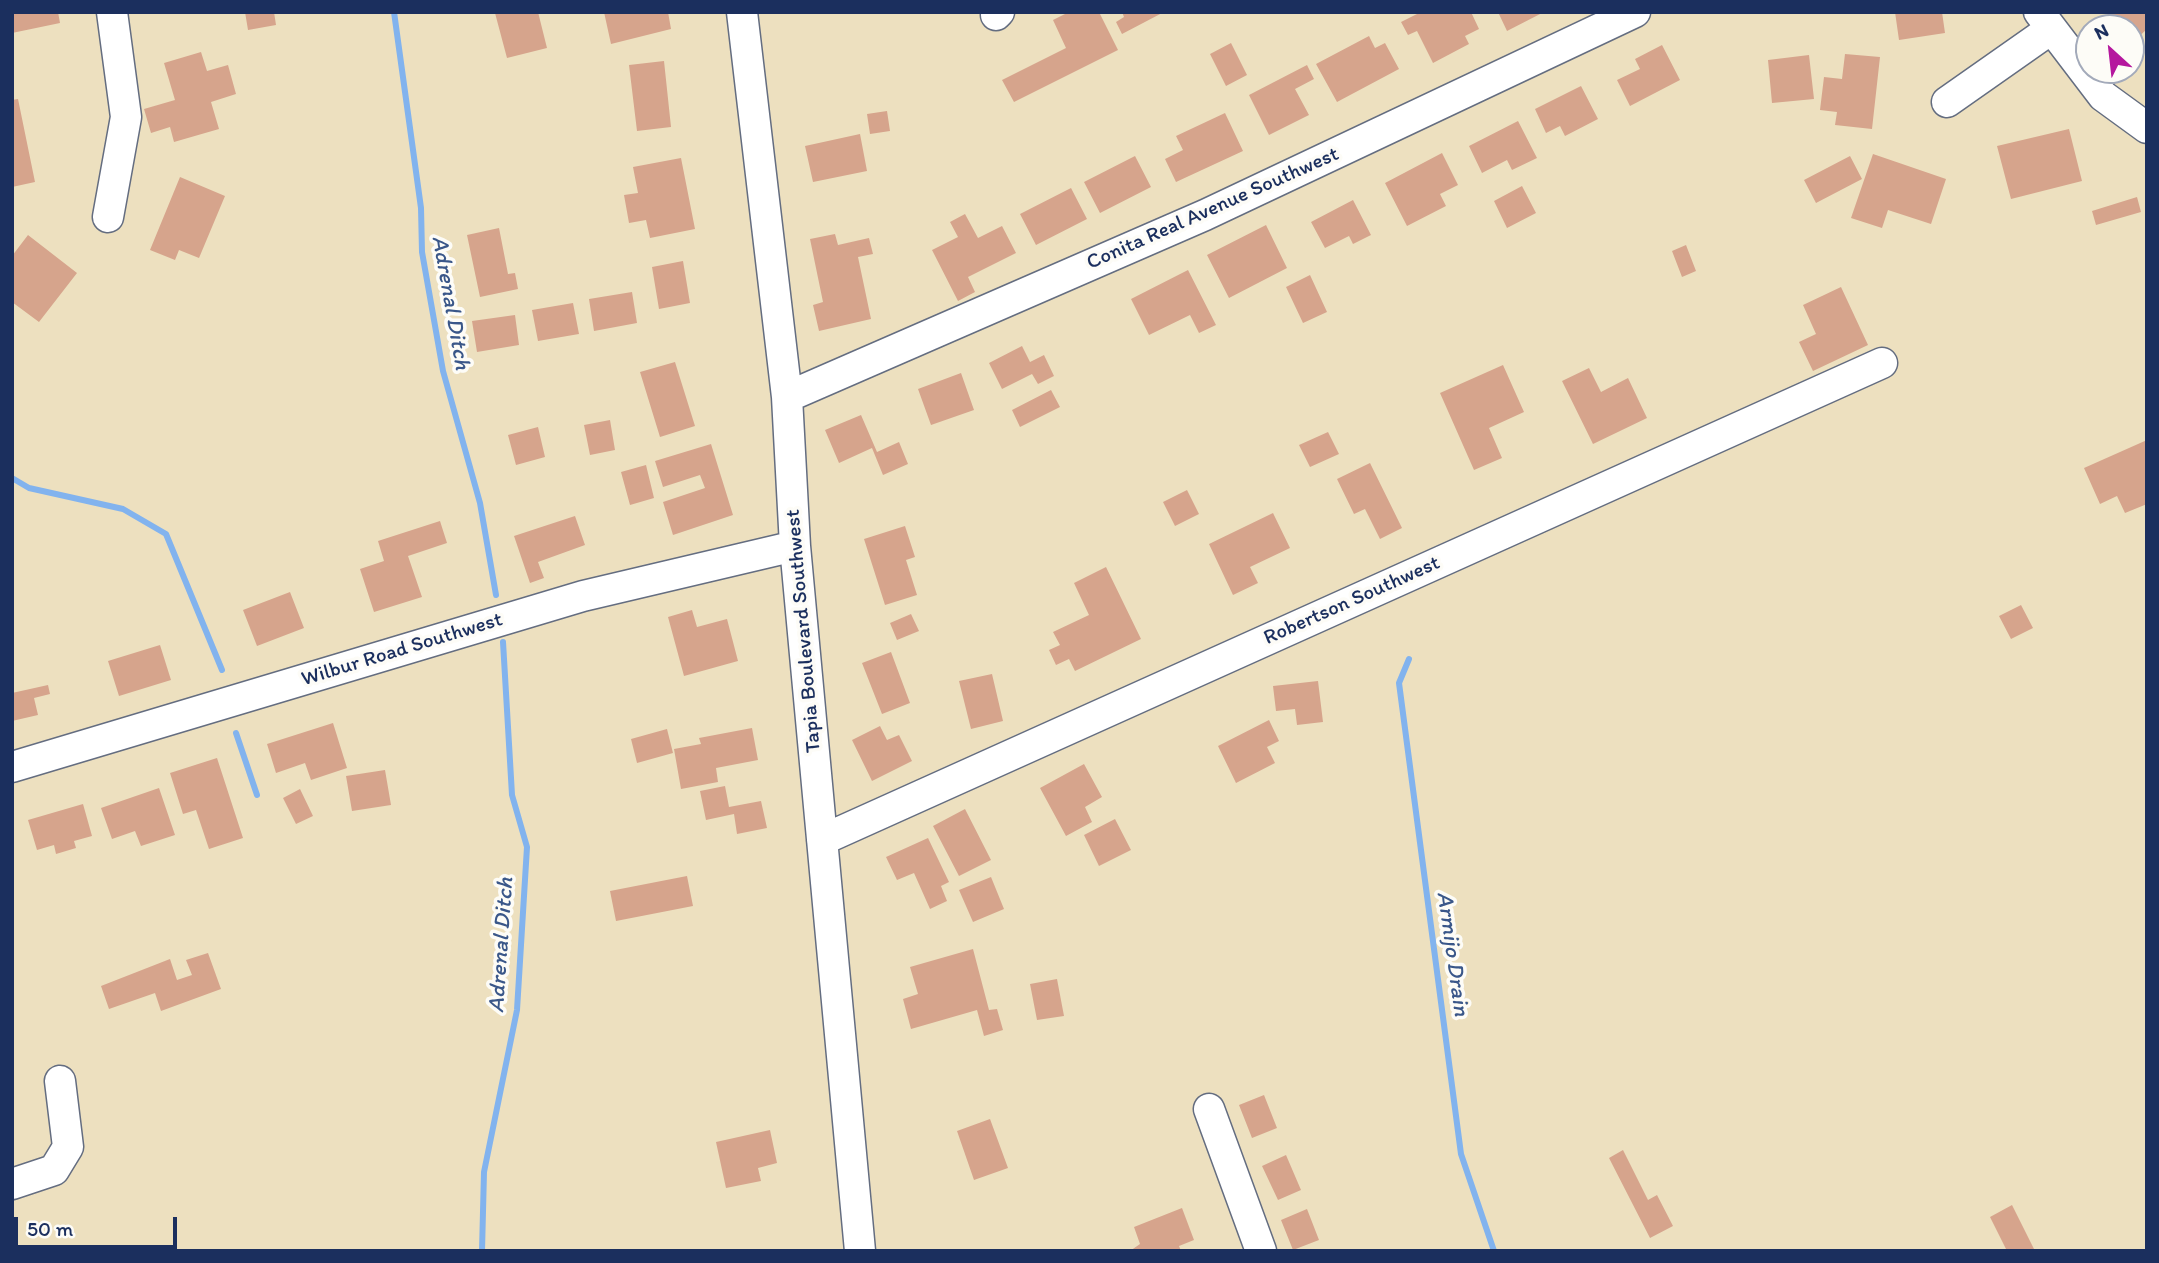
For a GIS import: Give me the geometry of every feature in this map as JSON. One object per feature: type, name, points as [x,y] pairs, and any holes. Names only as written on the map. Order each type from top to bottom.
[{"type":"street","points":[[108,216],[126,117],[112,12]]},
{"type":"street","name":"Tapia Boulevard Southwest","points":[[742,12],[787,397],[795,546],[860,1251]]},
{"type":"street","name":"Conita Real Avenue Southwest","points":[[787,397],[1205,215],[1635,12]]},
{"type":"street","points":[[1947,102],[2045,21],[2103,96],[2147,128]]},
{"type":"street","name":"Robertson Southwest","points":[[822,840],[1882,363]]},
{"type":"street","name":"Wilbur Road Southwest","points":[[12,767],[583,596],[795,546]]},
{"type":"street","points":[[12,1184],[54,1170],[68,1147],[60,1081]]},
{"type":"street","points":[[1209,1109],[1261,1251]]},
{"type":"building","points":[[12,12],[58,12],[60,23],[12,33]]},
{"type":"building","points":[[245,12],[274,12],[276,25],[248,30]]},
{"type":"building","points":[[538,12],[547,48],[507,58],[495,13]]},
{"type":"building","points":[[604,12],[668,12],[671,29],[611,44]]},
{"type":"building","points":[[1069,12],[1099,12],[1118,50],[1014,102],[1002,80],[1066,48],[1053,20]]},
{"type":"building","points":[[1122,12],[1164,12],[1122,34],[1116,22],[1124,17]]},
{"type":"building","points":[[1421,12],[1471,12],[1479,29],[1465,36],[1469,44],[1433,63],[1417,31],[1408,35],[1401,22]]},
{"type":"building","points":[[1498,12],[1544,12],[1507,31]]},
{"type":"building","points":[[1895,12],[1942,12],[1945,33],[1899,40]]},
{"type":"building","points":[[2147,12],[2147,29],[2145,31],[2145,14],[2108,14]]},
{"type":"building","points":[[1369,36],[1375,48],[1385,43],[1399,69],[1337,102],[1316,64]]},
{"type":"building","points":[[1231,43],[1247,75],[1226,86],[1210,54]]},
{"type":"building","points":[[1662,45],[1680,80],[1630,106],[1617,80],[1640,69],[1635,59]]},
{"type":"building","points":[[201,52],[207,71],[228,65],[236,94],[211,102],[219,129],[174,142],[170,127],[151,133],[144,109],[175,100],[164,63]]},
{"type":"building","points":[[1845,54],[1880,57],[1872,129],[1835,125],[1837,112],[1820,110],[1824,77],[1842,79]]},
{"type":"building","points":[[1809,55],[1814,99],[1772,103],[1768,60]]},
{"type":"building","points":[[664,61],[671,127],[637,131],[629,65]]},
{"type":"building","points":[[1307,65],[1314,79],[1295,89],[1309,115],[1269,135],[1249,95]]},
{"type":"building","points":[[1581,86],[1598,119],[1565,136],[1560,126],[1546,133],[1535,109]]},
{"type":"building","points":[[18,99],[35,182],[12,187],[12,100]]},
{"type":"building","points":[[887,111],[890,131],[870,134],[867,114]]},
{"type":"building","points":[[1225,113],[1243,151],[1176,182],[1165,159],[1183,150],[1176,136]]},
{"type":"building","points":[[1518,121],[1537,158],[1512,170],[1507,160],[1482,173],[1469,146]]},
{"type":"building","points":[[2069,129],[2082,181],[2011,199],[1997,146]]},
{"type":"building","points":[[860,134],[867,171],[813,182],[805,146]]},
{"type":"building","points":[[1442,153],[1458,185],[1440,194],[1446,206],[1407,226],[1385,183]]},
{"type":"building","points":[[1873,154],[1946,179],[1931,224],[1888,210],[1882,228],[1851,218]]},
{"type":"building","points":[[1135,156],[1151,187],[1100,213],[1084,182]]},
{"type":"building","points":[[1850,156],[1862,179],[1816,203],[1804,180]]},
{"type":"building","points":[[681,158],[695,229],[650,238],[646,220],[629,223],[624,195],[638,193],[633,167]]},
{"type":"building","points":[[180,177],[225,196],[199,258],[179,250],[175,260],[150,250]]},
{"type":"building","points":[[1522,186],[1536,213],[1507,228],[1494,201]]},
{"type":"building","points":[[1071,188],[1087,219],[1036,245],[1020,214]]},
{"type":"building","points":[[2137,197],[2141,212],[2096,225],[2092,211]]},
{"type":"building","points":[[1353,200],[1371,235],[1353,244],[1349,236],[1325,248],[1311,222]]},
{"type":"building","points":[[965,214],[978,238],[1002,226],[1016,253],[968,277],[975,292],[958,301],[932,250],[958,237],[950,222]]},
{"type":"building","points":[[1266,225],[1287,268],[1229,298],[1207,255]]},
{"type":"building","points":[[499,228],[508,274],[515,273],[518,289],[480,297],[467,235]]},
{"type":"building","points":[[835,234],[838,245],[869,238],[873,254],[858,257],[871,319],[819,331],[813,305],[823,302],[810,239]]},
{"type":"building","points":[[28,235],[77,273],[39,322],[12,302],[12,256]]},
{"type":"building","points":[[1686,245],[1696,271],[1682,277],[1672,251]]},
{"type":"building","points":[[683,261],[690,303],[659,309],[652,267]]},
{"type":"building","points":[[1188,270],[1216,325],[1199,333],[1190,315],[1149,335],[1131,299]]},
{"type":"building","points":[[1310,275],[1327,312],[1303,323],[1286,287]]},
{"type":"building","points":[[1841,287],[1868,345],[1813,371],[1799,342],[1816,334],[1803,305]]},
{"type":"building","points":[[632,292],[637,323],[594,331],[589,299]]},
{"type":"building","points":[[573,303],[579,334],[538,341],[532,310]]},
{"type":"building","points":[[515,315],[519,345],[477,352],[472,321]]},
{"type":"building","points":[[1022,346],[1030,362],[1044,355],[1054,376],[1038,384],[1032,374],[1002,389],[989,363]]},
{"type":"building","points":[[675,362],[695,426],[660,437],[640,372]]},
{"type":"building","points":[[1503,365],[1524,412],[1489,428],[1502,458],[1474,470],[1440,393]]},
{"type":"building","points":[[1589,368],[1601,392],[1628,378],[1647,418],[1593,444],[1562,381]]},
{"type":"building","points":[[961,373],[974,410],[931,425],[918,389]]},
{"type":"building","points":[[1051,390],[1060,407],[1020,427],[1012,410]]},
{"type":"building","points":[[861,415],[877,452],[899,442],[908,464],[883,475],[872,448],[839,463],[825,430]]},
{"type":"building","points":[[610,420],[615,450],[590,455],[584,425]]},
{"type":"building","points":[[538,427],[545,457],[516,465],[508,435]]},
{"type":"building","points":[[1328,432],[1339,454],[1310,467],[1299,445]]},
{"type":"building","points":[[2147,440],[2147,504],[2125,513],[2117,496],[2100,504],[2084,468]]},
{"type":"building","points":[[711,444],[733,515],[673,535],[663,502],[705,488],[700,475],[663,487],[655,461]]},
{"type":"building","points":[[1370,463],[1402,528],[1380,539],[1365,509],[1354,514],[1337,479]]},
{"type":"building","points":[[646,465],[654,498],[630,505],[621,472]]},
{"type":"building","points":[[1187,490],[1199,514],[1175,526],[1163,502]]},
{"type":"building","points":[[1273,513],[1290,548],[1250,567],[1258,583],[1233,595],[1209,544]]},
{"type":"building","points":[[575,516],[585,545],[538,562],[544,578],[530,583],[514,536]]},
{"type":"building","points":[[440,521],[447,543],[408,556],[422,597],[374,612],[360,569],[384,561],[378,541]]},
{"type":"building","points":[[905,526],[915,557],[906,560],[917,595],[885,605],[864,539]]},
{"type":"building","points":[[1106,567],[1141,639],[1075,671],[1069,659],[1056,665],[1049,650],[1060,645],[1053,632],[1089,615],[1074,583]]},
{"type":"building","points":[[290,592],[304,628],[257,646],[243,610]]},
{"type":"building","points":[[2021,605],[2033,628],[2011,639],[1999,616]]},
{"type":"building","points":[[692,610],[697,627],[727,619],[738,661],[684,676],[668,617]]},
{"type":"building","points":[[911,614],[919,631],[897,640],[890,623]]},
{"type":"building","points":[[160,645],[171,680],[119,696],[108,661]]},
{"type":"building","points":[[891,652],[910,703],[882,714],[862,663]]},
{"type":"building","points":[[992,674],[1003,721],[971,729],[959,681]]},
{"type":"building","points":[[1318,681],[1323,722],[1297,725],[1295,709],[1276,711],[1273,686]]},
{"type":"building","points":[[48,685],[50,694],[34,698],[38,715],[12,721],[12,693]]},
{"type":"building","points":[[1269,720],[1279,741],[1267,747],[1275,763],[1236,783],[1218,746]]},
{"type":"building","points":[[333,723],[347,768],[311,780],[305,763],[276,773],[267,744]]},
{"type":"building","points":[[880,726],[887,740],[899,735],[912,761],[872,781],[852,740]]},
{"type":"building","points":[[752,728],[758,760],[716,768],[718,782],[681,789],[674,749],[701,744],[699,738]]},
{"type":"building","points":[[667,729],[673,753],[637,763],[631,739]]},
{"type":"building","points":[[217,758],[243,838],[209,849],[196,810],[183,814],[170,773]]},
{"type":"building","points":[[1084,764],[1102,797],[1085,807],[1092,822],[1066,836],[1040,788]]},
{"type":"building","points":[[385,770],[391,805],[352,811],[346,776]]},
{"type":"building","points":[[725,786],[729,807],[761,801],[767,828],[737,834],[734,814],[706,820],[700,791]]},
{"type":"building","points":[[159,788],[175,835],[141,846],[135,831],[112,839],[101,808]]},
{"type":"building","points":[[300,789],[313,816],[296,824],[283,798]]},
{"type":"building","points":[[83,804],[92,836],[74,841],[76,848],[56,854],[54,845],[37,850],[28,820]]},
{"type":"building","points":[[965,809],[991,860],[959,876],[933,826]]},
{"type":"building","points":[[1115,819],[1131,850],[1099,866],[1084,835]]},
{"type":"building","points":[[928,838],[949,882],[941,886],[947,901],[930,909],[914,873],[897,880],[886,857]]},
{"type":"building","points":[[687,876],[693,906],[616,921],[610,891]]},
{"type":"building","points":[[991,877],[1004,909],[973,922],[959,890]]},
{"type":"building","points":[[973,949],[989,1010],[997,1009],[1003,1030],[984,1036],[977,1010],[911,1029],[903,999],[918,994],[910,967]]},
{"type":"building","points":[[208,953],[221,989],[161,1011],[155,993],[109,1009],[101,986],[170,959],[177,980],[192,975],[186,960]]},
{"type":"building","points":[[1057,979],[1064,1016],[1037,1020],[1030,984]]},
{"type":"building","points":[[1264,1095],[1277,1128],[1252,1138],[1239,1105]]},
{"type":"building","points":[[990,1119],[1008,1168],[974,1180],[957,1131]]},
{"type":"building","points":[[770,1130],[777,1163],[758,1168],[761,1181],[726,1188],[716,1142]]},
{"type":"building","points":[[1623,1150],[1648,1200],[1657,1195],[1673,1226],[1650,1238],[1609,1158]]},
{"type":"building","points":[[1286,1155],[1301,1190],[1278,1200],[1262,1166]]},
{"type":"building","points":[[2012,1205],[2035,1251],[2007,1251],[1990,1217]]},
{"type":"building","points":[[1182,1208],[1194,1240],[1179,1246],[1181,1251],[1130,1251],[1140,1244],[1134,1227]]},
{"type":"building","points":[[1307,1209],[1319,1240],[1293,1250],[1281,1220]]},
{"type":"waterway","name":"Adrenal Ditch","points":[[394,12],[421,208],[422,252],[443,371],[480,503],[496,595]]},
{"type":"waterway","points":[[12,478],[29,488],[123,509],[166,534],[222,670]]},
{"type":"waterway","name":"Adrenal Ditch","points":[[482,1251],[484,1172],[517,1010],[527,847],[512,795],[503,642]]},
{"type":"waterway","name":"Armijo Drain","points":[[1409,659],[1399,683],[1461,1154],[1494,1251]]},
{"type":"waterway","points":[[236,733],[257,795]]}]
